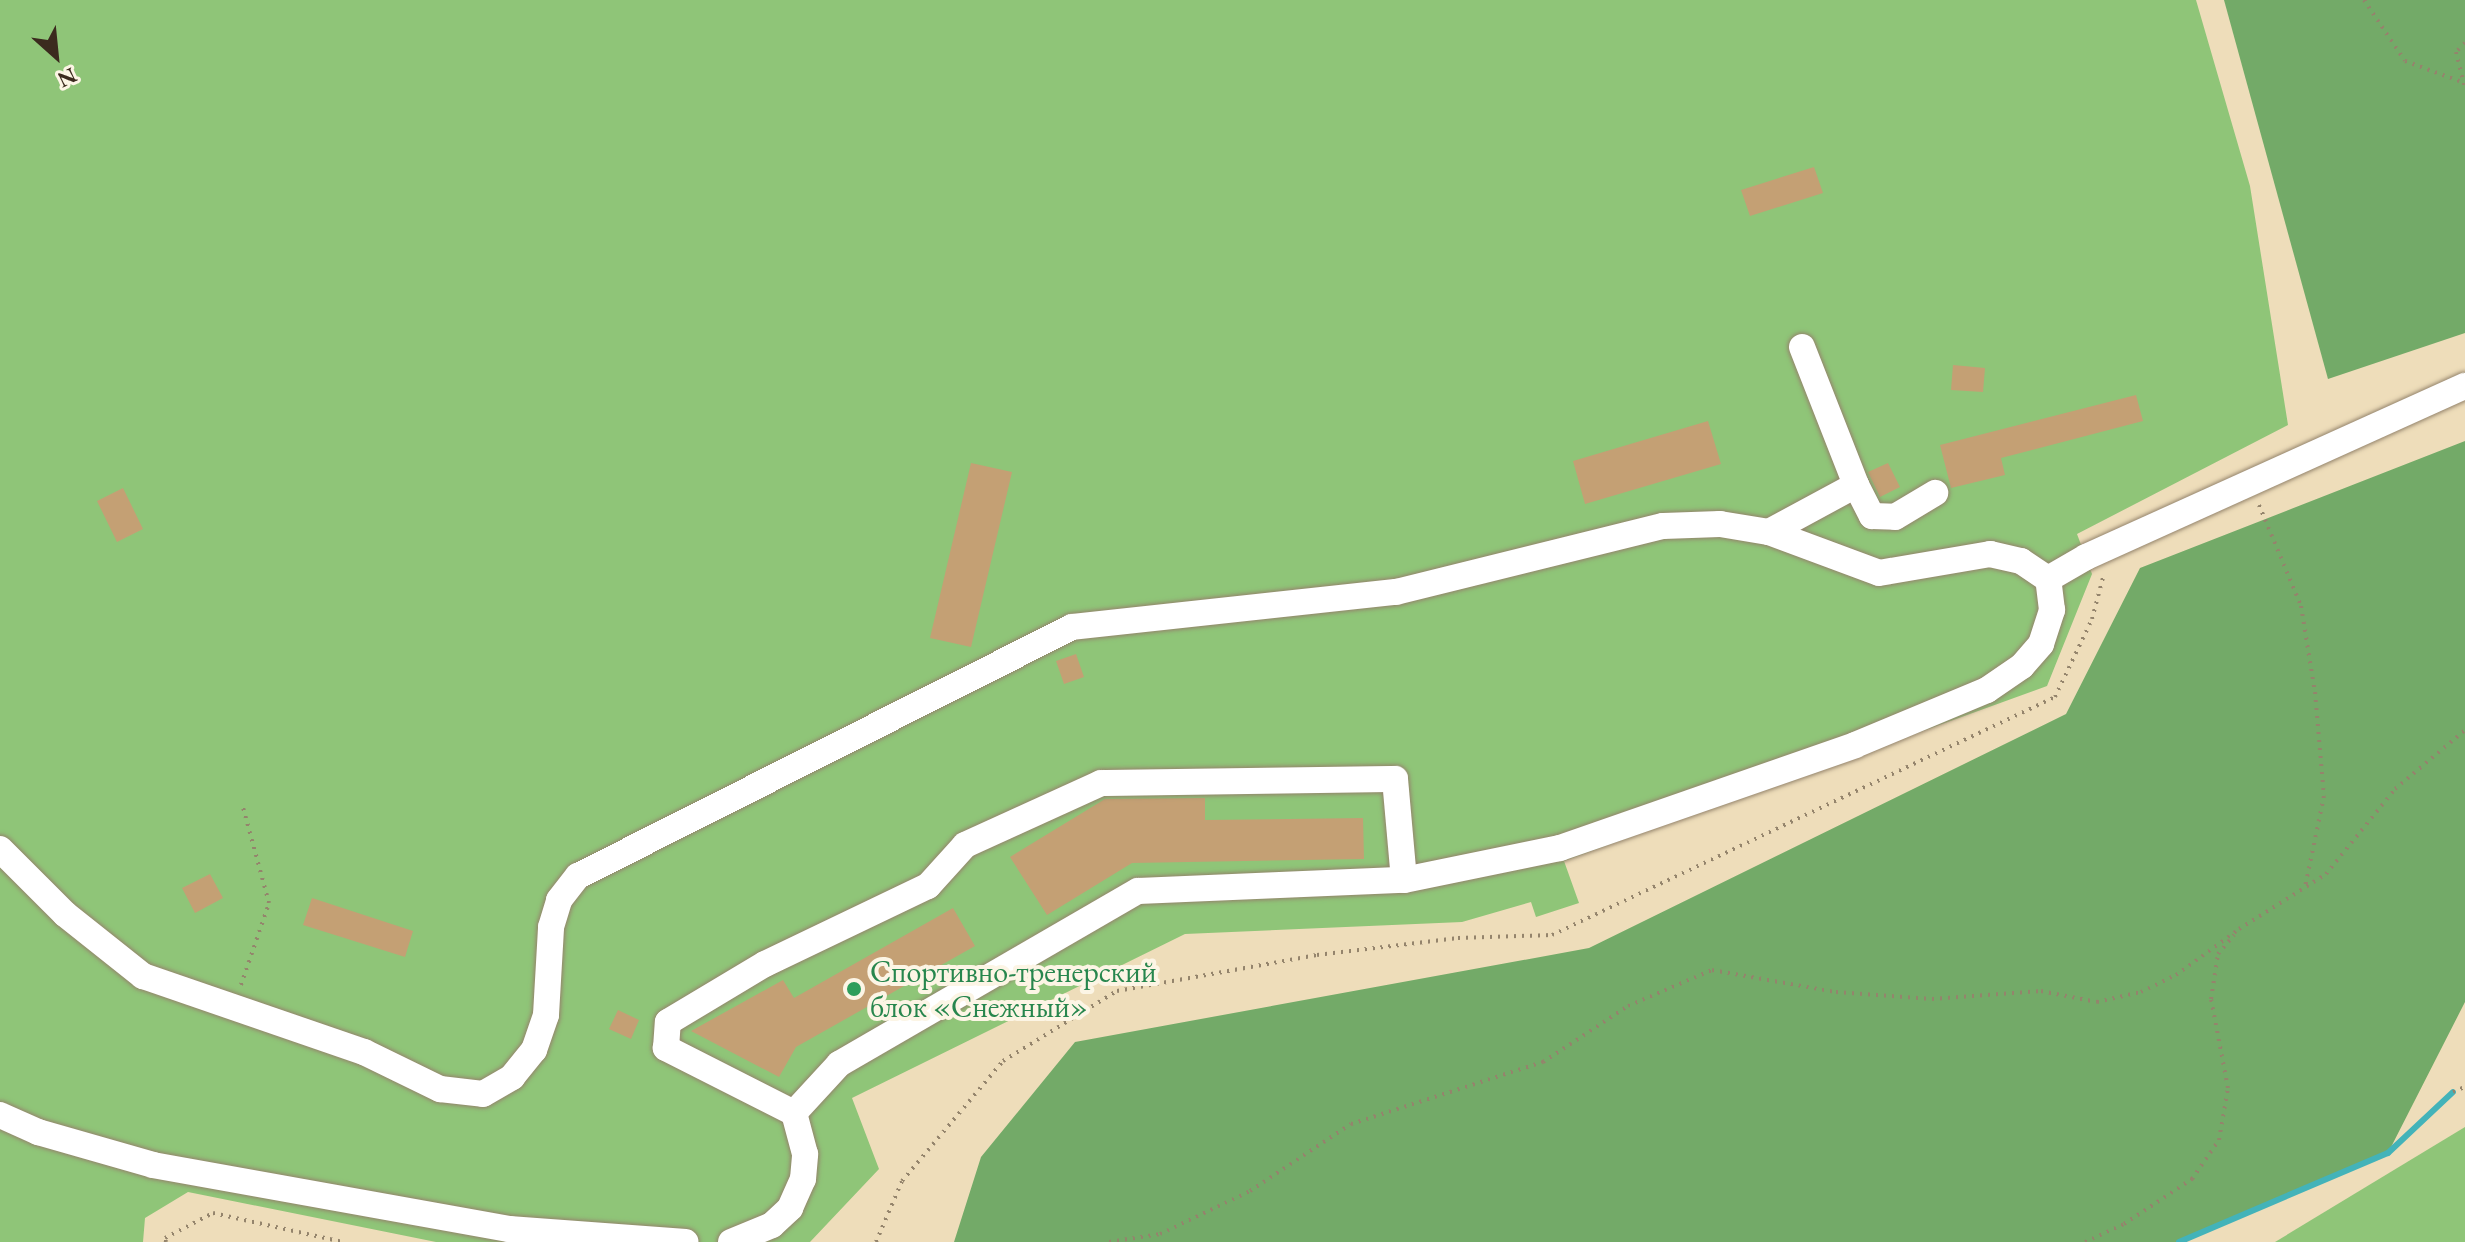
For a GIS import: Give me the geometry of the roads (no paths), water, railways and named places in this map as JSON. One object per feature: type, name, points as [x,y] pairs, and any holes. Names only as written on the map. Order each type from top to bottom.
[{"type":"lane","points":[[1802,347],[1856,485],[1872,516],[1895,517],[1935,493]]},
{"type":"lane","points":[[2048,579],[2111,546],[2465,386]]},
{"type":"lane","points":[[1769,532],[1856,485]]},
{"type":"lane","points":[[0,849],[65,914],[143,976],[233,1010],[364,1052],[440,1089],[483,1094],[512,1077],[534,1050],[546,1015],[551,927],[559,900],[578,876],[1072,627],[1396,592],[1663,526],[1720,524],[1769,532],[1879,573],[1990,554],[2021,561],[2048,579],[2052,610],[2041,644],[2022,666],[1987,690],[1855,745],[1560,848],[1404,880],[1138,891],[839,1064],[794,1113]]},
{"type":"lane","points":[[731,1242],[772,1225],[790,1208],[803,1179],[805,1154],[794,1113],[666,1048],[668,1022],[765,964],[928,886],[965,845],[1101,783],[1395,779],[1404,880]]},
{"type":"lane","points":[[0,1115],[38,1132],[153,1165],[509,1229],[686,1242]]},
{"type":"waterway","points":[[2179,1242],[2388,1153],[2453,1092]]},
{"type":"place","name":"Спортивно-тренерский блок «Снежный»","points":[[854,989]]}]
